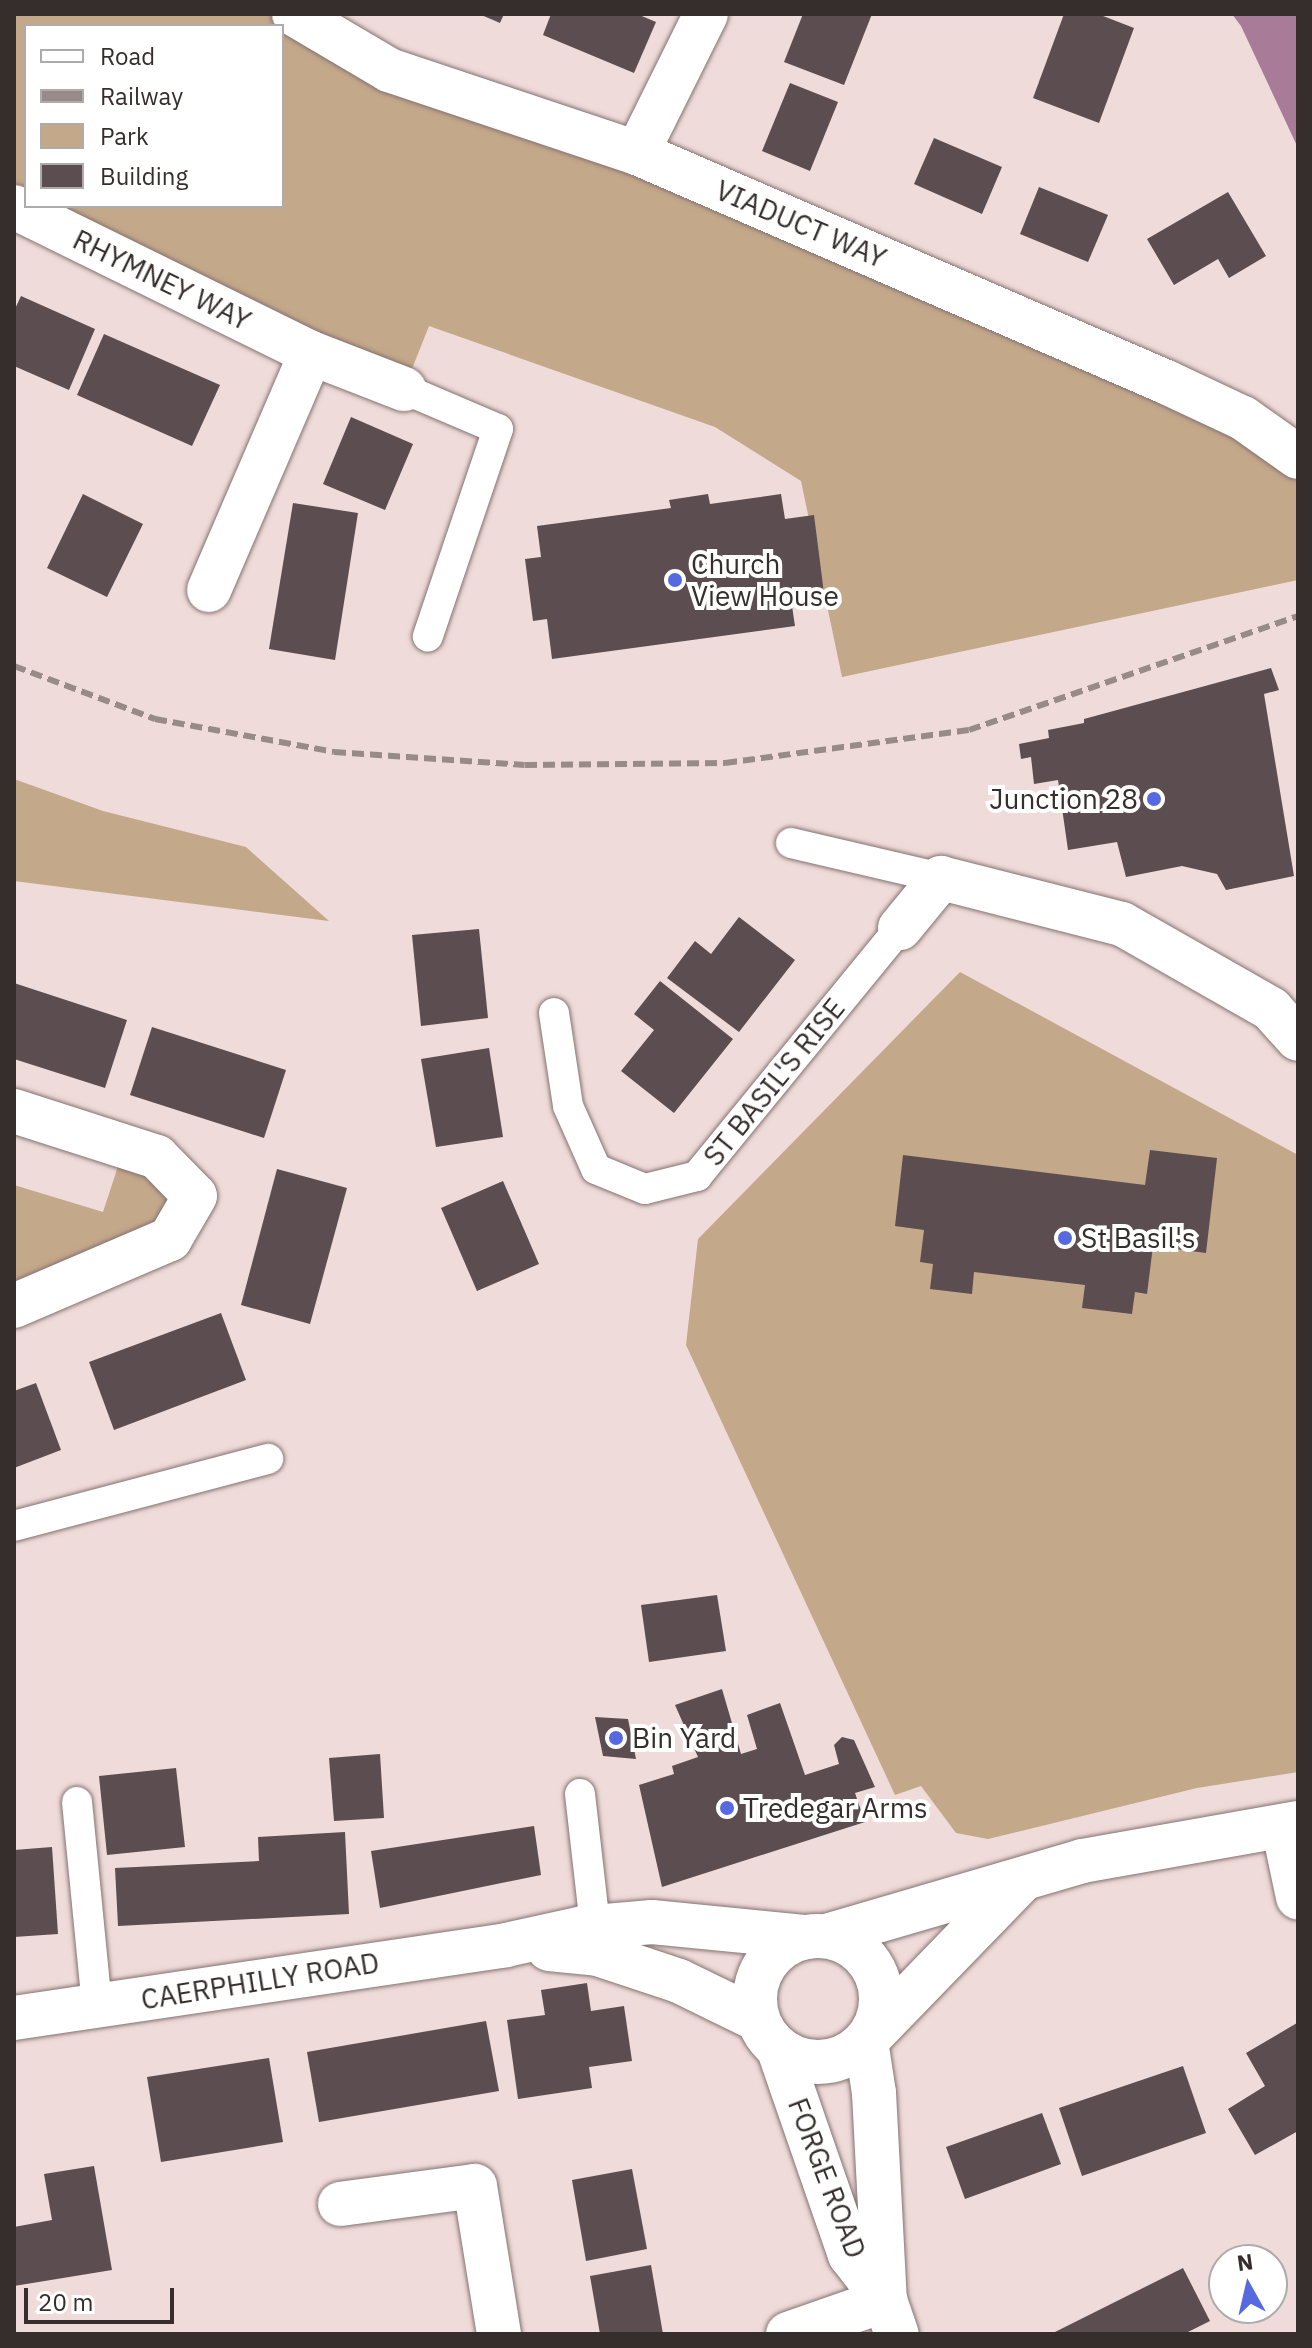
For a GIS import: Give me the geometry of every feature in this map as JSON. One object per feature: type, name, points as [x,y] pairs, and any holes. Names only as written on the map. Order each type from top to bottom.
[{"type":"street","name":"VIADUCT WAY","points":[[294,14],[389,70],[637,153],[1166,382],[1243,418],[1298,457]]},
{"type":"street","points":[[637,153],[706,14]]},
{"type":"street","name":"RHYMNEY WAY","points":[[14,207],[311,353],[404,389]]},
{"type":"street","points":[[209,590],[311,353]]},
{"type":"street","points":[[900,928],[941,878],[1122,924],[1271,1009],[1298,1039]]},
{"type":"street","points":[[14,1111],[157,1157],[195,1196],[170,1239],[14,1306]]},
{"type":"street","points":[[1290,1825],[1298,1897]]},
{"type":"street","name":"CAERPHILLY ROAD","points":[[768,2034],[754,1996],[766,1962],[816,1937],[1082,1861],[1290,1825]]},
{"type":"street","name":"CAERPHILLY ROAD","points":[[596,1940],[679,1981],[768,2034],[800,2060],[822,2063],[849,2055],[866,2041],[1023,1879]]},
{"type":"street","name":"CAERPHILLY ROAD","points":[[14,2018],[506,1945],[596,1940],[652,1922],[816,1937],[851,1945],[878,1980],[882,2002],[866,2041]]},
{"type":"street","name":"FORGE ROAD","points":[[768,2034],[850,2255],[891,2317]]},
{"type":"street","name":"FORGE ROAD","points":[[866,2041],[891,2317]]},
{"type":"street","points":[[340,2204],[475,2186],[499,2334]]},
{"type":"street","points":[[788,2334],[891,2317]]},
{"type":"lane","points":[[404,389],[498,429],[428,636]]},
{"type":"lane","points":[[791,843],[941,878]]},
{"type":"lane","name":"ST BASIL'S RISE","points":[[554,1013],[568,1106],[596,1169],[645,1189],[697,1176],[900,928]]},
{"type":"lane","points":[[14,1526],[268,1459]]},
{"type":"lane","points":[[580,1794],[596,1940]]},
{"type":"lane","points":[[77,1802],[97,2006]]},
{"type":"green space","points":[[14,14],[294,14],[1298,457],[1298,580],[842,677],[801,481],[715,427],[429,326],[404,389],[14,207]]},
{"type":"green space","points":[[14,779],[103,811],[246,847],[329,921],[14,881]]},
{"type":"green space","points":[[960,972],[1298,1155],[1298,1772],[1197,1788],[988,1839],[956,1833],[921,1786],[895,1795],[686,1345],[698,1239]]},
{"type":"green space","points":[[125,1145],[195,1196],[170,1239],[14,1306],[14,1185],[103,1212]]},
{"type":"shaded area","points":[[1232,14],[1298,14],[1298,148],[1241,26]]},
{"type":"building","points":[[479,14],[504,14],[500,23]]},
{"type":"building","points":[[551,14],[637,14],[656,22],[634,73],[543,35]]},
{"type":"building","points":[[803,14],[872,14],[844,85],[784,62]]},
{"type":"building","points":[[1064,14],[1098,14],[1134,28],[1099,123],[1033,98]]},
{"type":"building","points":[[790,83],[838,102],[810,171],[762,151]]},
{"type":"building","points":[[934,138],[1002,167],[982,214],[914,184]]},
{"type":"building","points":[[1039,187],[1108,215],[1088,262],[1020,234]]},
{"type":"building","points":[[1228,192],[1266,256],[1229,278],[1218,259],[1174,285],[1147,239]]},
{"type":"building","points":[[21,296],[95,329],[69,390],[14,366],[14,311]]},
{"type":"building","points":[[104,334],[220,385],[192,446],[77,395]]},
{"type":"building","points":[[351,417],[413,444],[385,510],[323,484]]},
{"type":"building","points":[[83,494],[143,524],[107,597],[47,568]]},
{"type":"building","name":"Church View House","points":[[708,494],[710,504],[781,494],[785,519],[814,515],[825,601],[792,606],[795,626],[552,659],[547,619],[533,621],[525,559],[541,557],[537,526],[671,508],[669,500]]},
{"type":"building","points":[[293,503],[358,513],[335,660],[269,649]]},
{"type":"building","points":[[1271,668],[1279,690],[1264,694],[1294,876],[1226,890],[1217,874],[1182,866],[1126,877],[1117,842],[1068,850],[1058,780],[1034,784],[1031,757],[1021,759],[1019,744],[1049,738],[1048,730],[1084,723],[1084,719]]},
{"type":"building","points":[[739,917],[795,960],[739,1032],[667,978],[695,941],[711,954]]},
{"type":"building","points":[[479,929],[488,1018],[421,1026],[412,935]]},
{"type":"building","points":[[660,981],[733,1039],[674,1113],[621,1071],[654,1030],[634,1014]]},
{"type":"building","points":[[14,983],[127,1020],[105,1088],[14,1059]]},
{"type":"building","points":[[152,1027],[286,1070],[264,1138],[130,1095]]},
{"type":"building","points":[[489,1048],[503,1137],[436,1147],[421,1059]]},
{"type":"building","name":"St Basil's","points":[[1150,1150],[1217,1158],[1206,1253],[1153,1246],[1147,1294],[1135,1292],[1132,1314],[1082,1308],[1085,1285],[974,1272],[972,1294],[930,1289],[933,1264],[920,1262],[924,1230],[895,1226],[903,1155],[1145,1185]]},
{"type":"building","points":[[277,1169],[347,1188],[310,1324],[241,1305]]},
{"type":"building","points":[[503,1181],[539,1264],[477,1291],[441,1208]]},
{"type":"building","points":[[221,1313],[246,1380],[114,1430],[89,1362]]},
{"type":"building","points":[[36,1383],[61,1450],[14,1468],[14,1391]]},
{"type":"building","points":[[717,1595],[726,1651],[649,1662],[641,1605]]},
{"type":"building","points":[[722,1689],[741,1754],[757,1749],[747,1715],[780,1703],[805,1775],[839,1764],[834,1745],[842,1737],[854,1740],[875,1787],[855,1793],[865,1822],[662,1887],[639,1785],[674,1774],[672,1766],[698,1757],[675,1705]]},
{"type":"building","name":"Bin Yard","points":[[595,1717],[628,1719],[636,1759],[603,1756]]},
{"type":"building","points":[[380,1754],[384,1818],[334,1821],[329,1758]]},
{"type":"building","points":[[176,1768],[185,1847],[107,1855],[99,1776]]},
{"type":"building","points":[[534,1826],[541,1875],[380,1908],[371,1851]]},
{"type":"building","points":[[345,1832],[349,1914],[118,1926],[115,1868],[259,1861],[258,1837]]},
{"type":"building","points":[[52,1847],[58,1934],[14,1937],[14,1850]]},
{"type":"building","points":[[587,1983],[591,2011],[624,2006],[632,2061],[589,2067],[592,2088],[518,2099],[507,2020],[545,2015],[541,1990]]},
{"type":"building","points":[[486,2021],[499,2091],[319,2122],[307,2052]]},
{"type":"building","points":[[1297,2023],[1298,2131],[1255,2155],[1228,2109],[1265,2086],[1246,2053]]},
{"type":"building","points":[[269,2058],[283,2142],[161,2162],[147,2077]]},
{"type":"building","points":[[1183,2066],[1206,2133],[1082,2176],[1059,2108]]},
{"type":"building","points":[[1042,2113],[1061,2164],[965,2199],[946,2147]]},
{"type":"building","points":[[94,2166],[112,2270],[14,2286],[14,2227],[52,2220],[44,2174]]},
{"type":"building","points":[[632,2169],[647,2249],[586,2261],[572,2180]]},
{"type":"building","points":[[651,2265],[663,2334],[600,2334],[590,2276]]},
{"type":"building","points":[[1183,2268],[1208,2317],[1208,2322],[1184,2334],[1051,2334]]},
{"type":"railway","points":[[14,666],[155,719],[334,752],[525,765],[725,763],[969,730],[1298,616]]},
{"type":"place","name":"Church View House","points":[[675,580]]},
{"type":"place","name":"Junction 28","points":[[1154,799]]},
{"type":"place","name":"St Basil's","points":[[1065,1238]]},
{"type":"place","name":"Bin Yard","points":[[616,1738]]},
{"type":"place","name":"Tredegar Arms","points":[[727,1808]]}]
